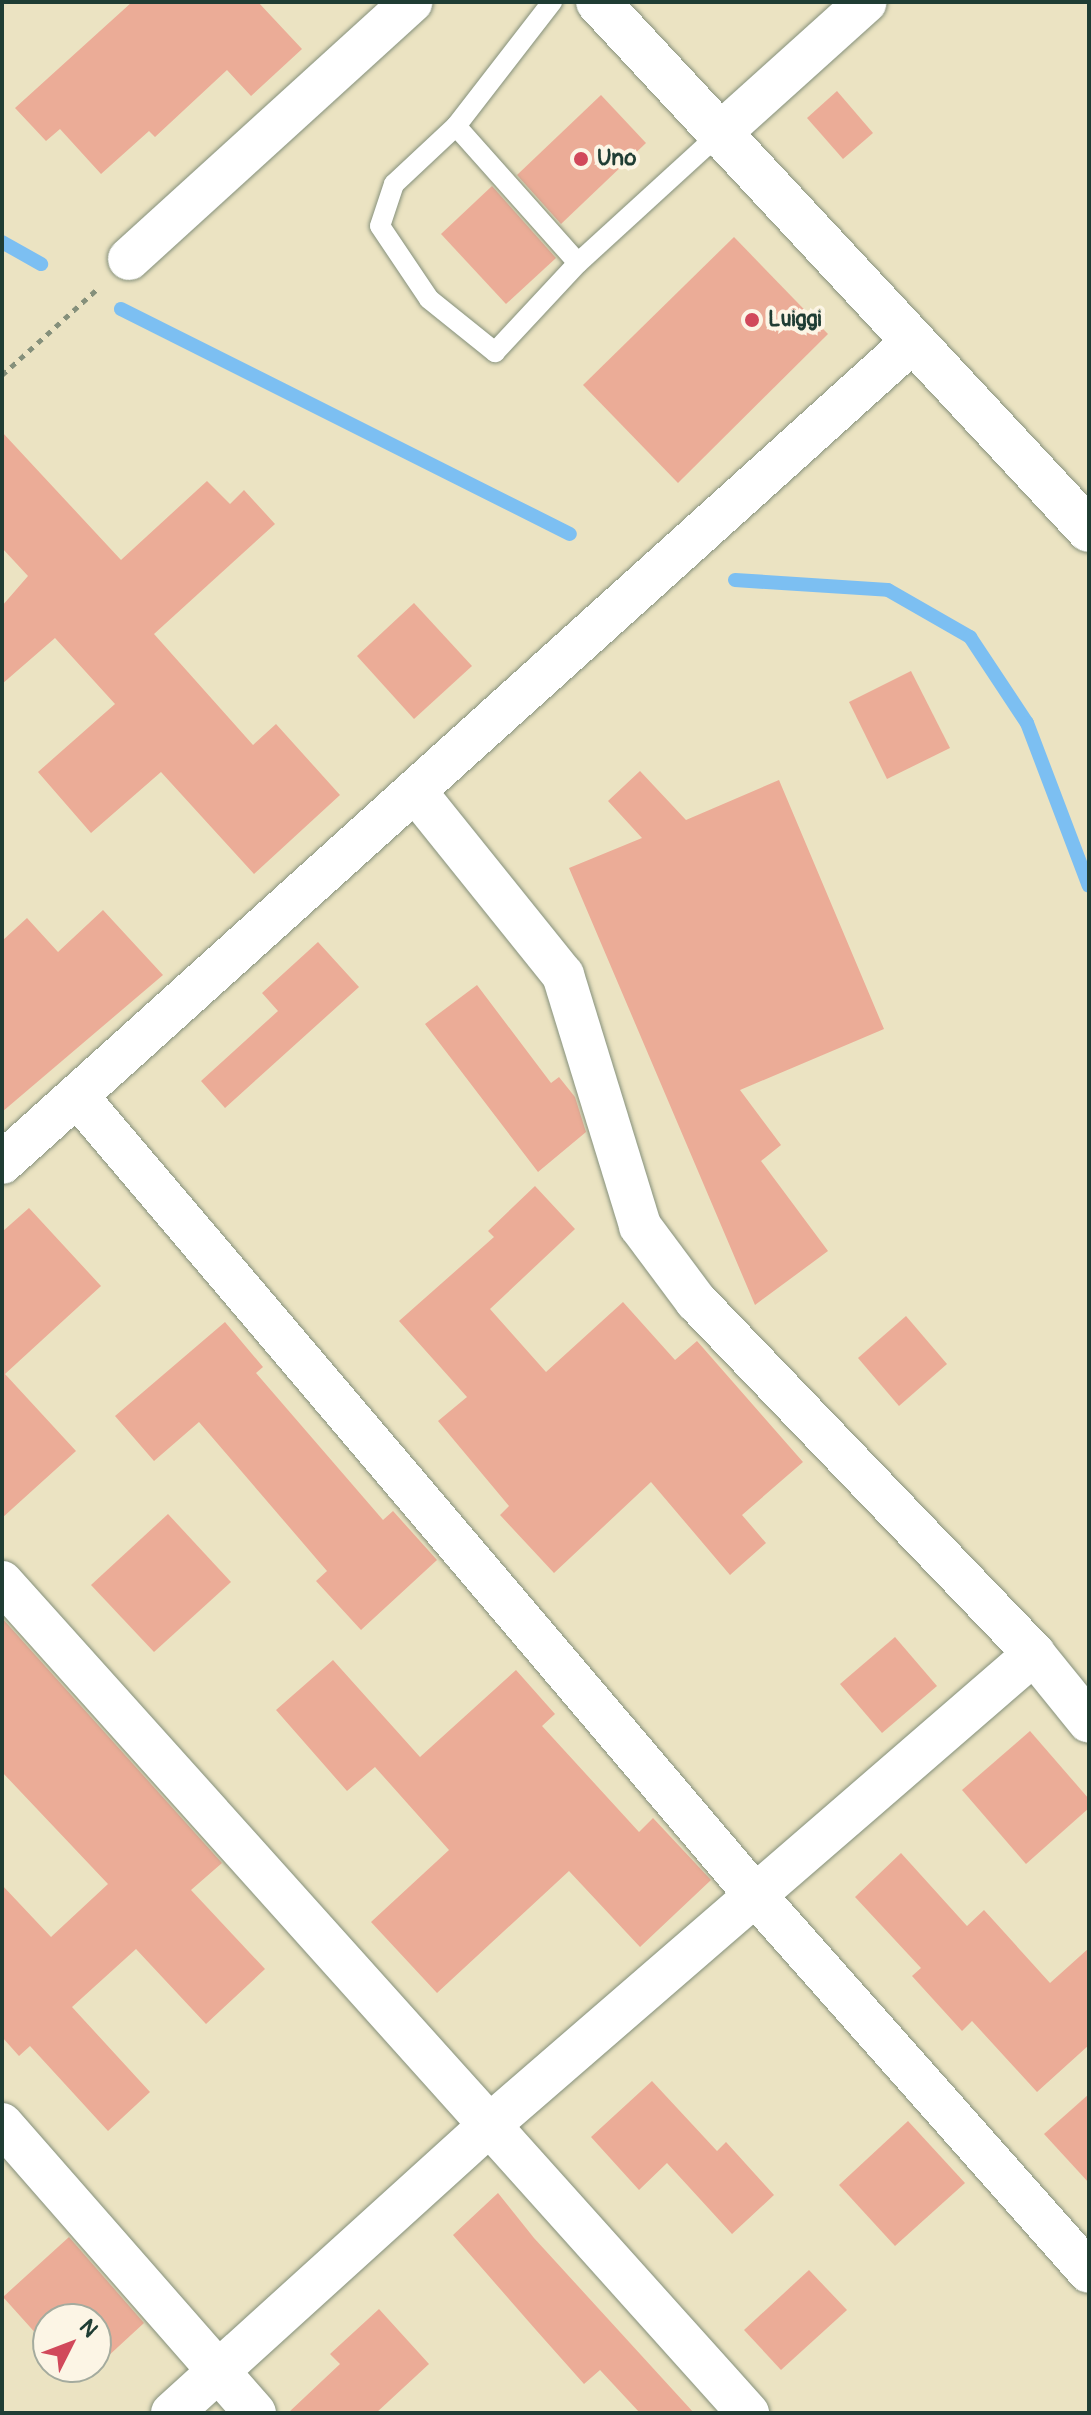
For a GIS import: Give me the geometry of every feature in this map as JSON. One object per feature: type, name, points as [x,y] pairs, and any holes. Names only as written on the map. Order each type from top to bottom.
[{"type":"street","points":[[129,259],[411,2]]},
{"type":"street","points":[[598,2],[910,344],[1089,530]]},
{"type":"street","points":[[717,136],[866,2]]},
{"type":"street","points":[[2,1163],[910,344]]},
{"type":"street","points":[[415,791],[563,975],[640,1226],[696,1301],[1034,1654],[1089,1722]]},
{"type":"street","points":[[77,1096],[756,1896],[1089,2272]]},
{"type":"street","points":[[2,1582],[493,2122],[748,2413]]},
{"type":"street","points":[[172,2413],[493,2122],[1034,1654]]},
{"type":"street","points":[[2,2124],[255,2413]]},
{"type":"lane","points":[[552,2],[456,126],[394,184],[380,226],[429,299],[495,352],[578,263],[717,136]]},
{"type":"lane","points":[[456,126],[578,263]]},
{"type":"path","points":[[2,375],[129,259]]},
{"type":"building","points":[[132,2],[258,2],[302,49],[251,96],[227,70],[155,137],[149,131],[101,174],[60,129],[46,141],[15,108]]},
{"type":"building","points":[[837,91],[873,133],[843,159],[807,118]]},
{"type":"building","name":"Uno","points":[[601,95],[646,143],[561,224],[517,175]]},
{"type":"building","points":[[492,186],[556,258],[506,304],[441,234]]},
{"type":"building","points":[[734,237],[828,334],[678,483],[583,385]]},
{"type":"building","points":[[2,432],[121,560],[207,481],[230,504],[244,490],[275,524],[154,634],[253,745],[276,724],[340,795],[254,874],[161,772],[91,833],[38,772],[115,704],[55,638],[2,684],[2,606],[28,576],[2,548]]},
{"type":"building","points":[[414,603],[472,666],[414,719],[357,656]]},
{"type":"building","points":[[911,671],[950,748],[887,779],[849,702]]},
{"type":"building","points":[[640,771],[686,820],[779,780],[884,1029],[740,1090],[781,1145],[761,1161],[828,1251],[755,1305],[569,868],[642,838],[608,801]]},
{"type":"building","points":[[103,910],[163,975],[2,1112],[2,941],[27,918],[58,952]]},
{"type":"building","points":[[318,942],[359,987],[225,1108],[201,1081],[278,1011],[262,993]]},
{"type":"building","points":[[477,985],[551,1083],[559,1077],[575,1097],[586,1132],[538,1172],[425,1024]]},
{"type":"building","points":[[535,1186],[575,1229],[490,1309],[546,1372],[623,1302],[675,1360],[697,1341],[803,1462],[742,1515],[766,1543],[730,1575],[651,1482],[554,1573],[500,1515],[509,1506],[438,1421],[467,1397],[399,1321],[494,1237],[488,1231]]},
{"type":"building","points":[[29,1208],[101,1286],[5,1374],[76,1451],[2,1518],[2,1232]]},
{"type":"building","points":[[906,1316],[947,1364],[899,1406],[858,1358]]},
{"type":"building","points":[[225,1322],[263,1367],[256,1373],[383,1520],[393,1511],[437,1560],[361,1630],[316,1581],[327,1571],[199,1422],[154,1461],[115,1416]]},
{"type":"building","points":[[168,1514],[231,1582],[154,1652],[91,1585]]},
{"type":"building","points":[[2,1618],[222,1863],[191,1890],[265,1969],[206,2024],[136,1949],[72,2007],[150,2092],[108,2131],[30,2046],[19,2056],[2,2037],[2,1885],[51,1937],[108,1884],[2,1772]]},
{"type":"building","points":[[895,1637],[937,1686],[882,1733],[840,1684]]},
{"type":"building","points":[[333,1660],[420,1757],[516,1670],[555,1714],[542,1726],[639,1832],[653,1818],[711,1880],[640,1947],[569,1871],[437,1993],[371,1922],[449,1850],[375,1767],[347,1791],[276,1710]]},
{"type":"building","points":[[1030,1731],[1089,1799],[1089,1808],[1026,1864],[962,1790]]},
{"type":"building","points":[[901,1853],[967,1926],[984,1910],[1050,1983],[1089,1948],[1089,2045],[1037,2092],[972,2021],[962,2031],[912,1976],[921,1968],[855,1897]]},
{"type":"building","points":[[652,2081],[717,2151],[726,2142],[774,2195],[732,2234],[667,2163],[639,2190],[591,2137]]},
{"type":"building","points":[[1089,2094],[1089,2183],[1044,2134]]},
{"type":"building","points":[[908,2121],[965,2183],[895,2246],[839,2185]]},
{"type":"building","points":[[498,2193],[534,2238],[694,2413],[640,2413],[600,2370],[584,2384],[453,2235]]},
{"type":"building","points":[[69,2237],[144,2323],[112,2352],[112,2303],[32,2303],[32,2329],[3,2297]]},
{"type":"building","points":[[809,2270],[847,2310],[781,2370],[744,2330]]},
{"type":"building","points":[[379,2309],[429,2364],[376,2413],[288,2413],[340,2364],[330,2354]]},
{"type":"waterway","points":[[2,242],[41,264]]},
{"type":"waterway","points":[[121,309],[570,534]]},
{"type":"waterway","points":[[735,580],[888,590],[970,637],[1027,723],[1089,886]]},
{"type":"place","name":"Uno","points":[[581,159]]},
{"type":"place","name":"Luiggi","points":[[752,320]]}]
